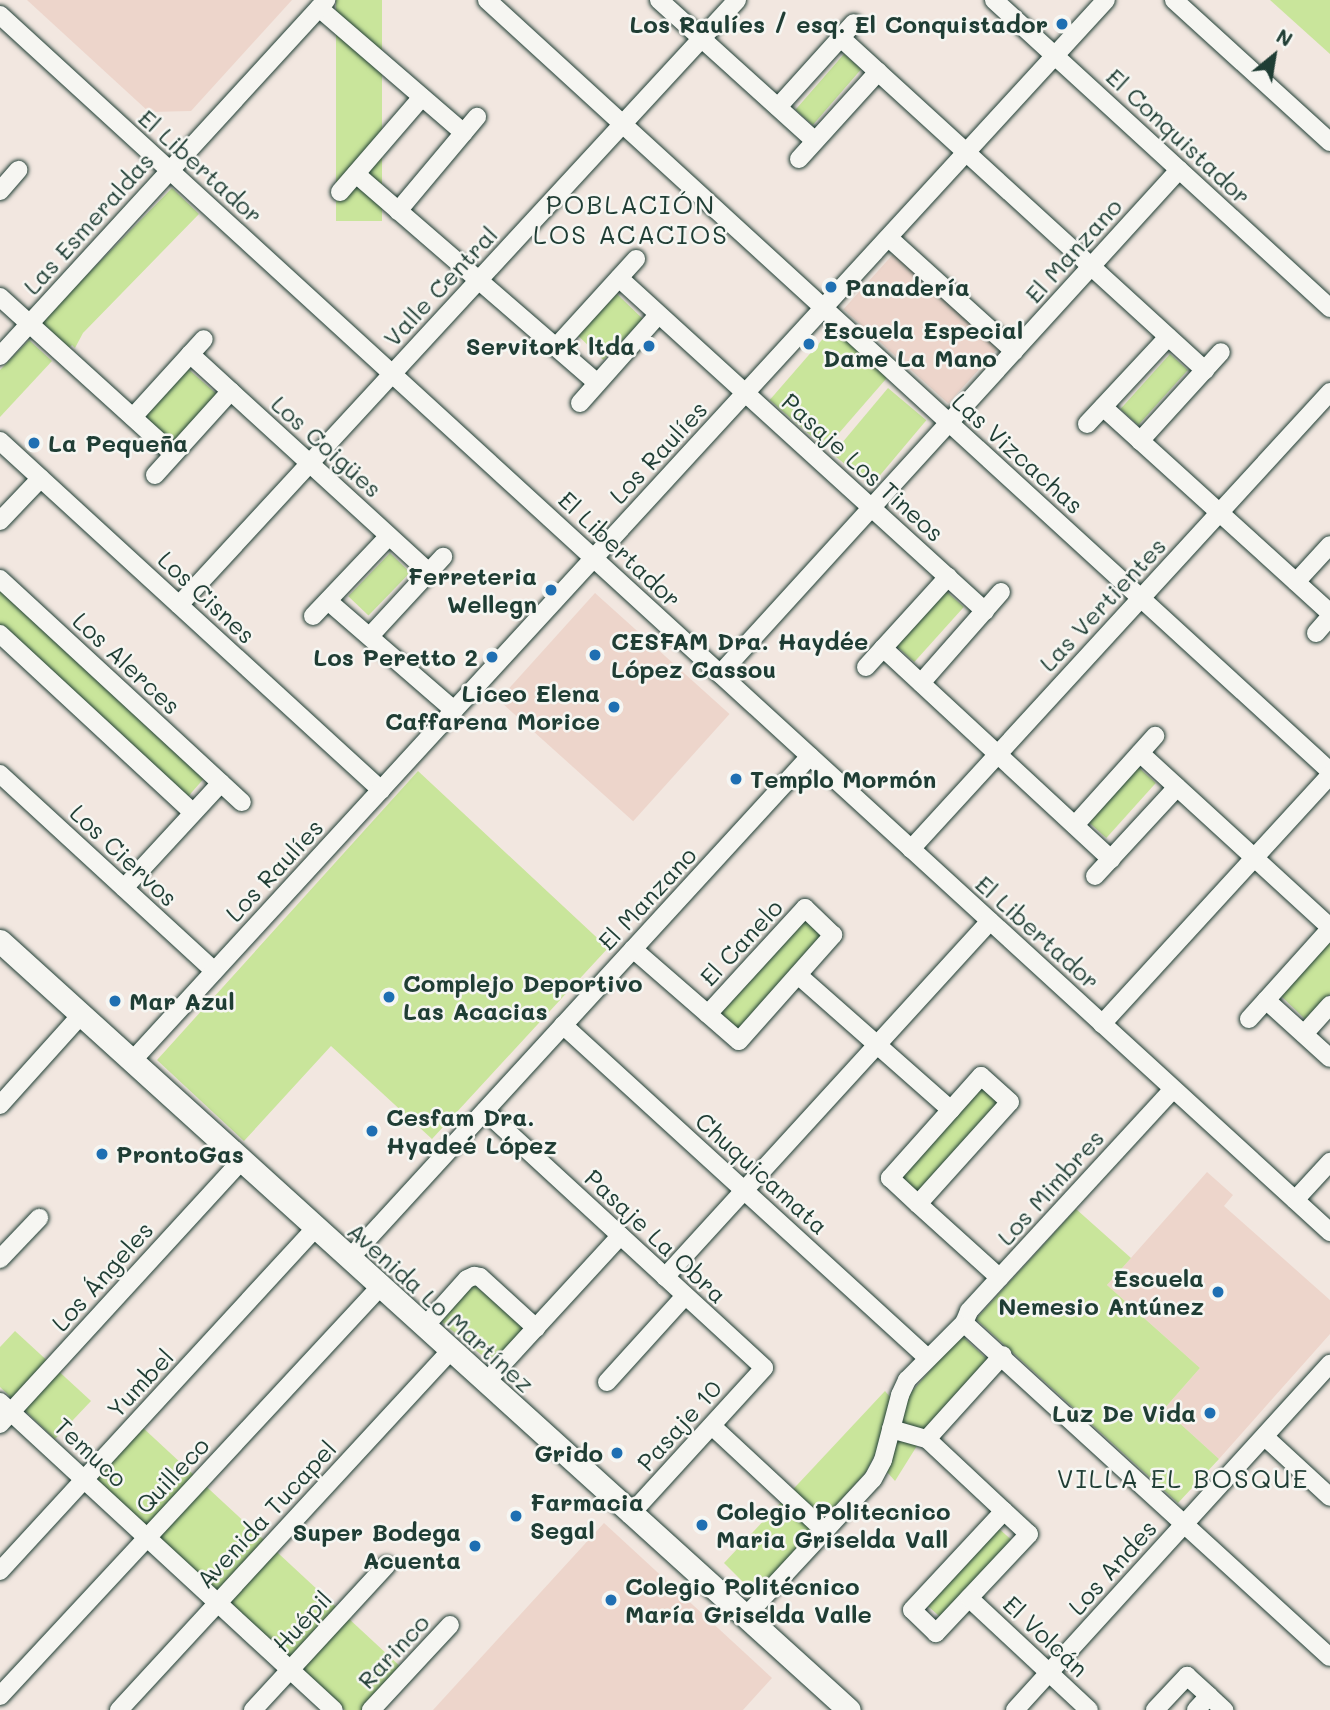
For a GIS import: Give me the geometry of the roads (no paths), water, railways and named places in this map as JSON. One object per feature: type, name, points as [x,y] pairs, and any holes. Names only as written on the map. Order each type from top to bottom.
[{"type":"main road","name":"Avenida Lo Martínez","points":[[0,941],[630,1515],[849,1710]]},
{"type":"street","name":"Las Vizcachas","points":[[487,0],[1330,773]]},
{"type":"street","points":[[659,0],[815,141]]},
{"type":"street","name":"Valle Central","points":[[179,605],[737,0]]},
{"type":"street","name":"El Conquistador","points":[[994,0],[1330,308]]},
{"type":"street","name":"Los Raulíes","points":[[132,1061],[1106,0]]},
{"type":"street","points":[[1174,0],[1330,142]]},
{"type":"street","points":[[322,4],[464,133]]},
{"type":"street","name":"Las Esmeraldas","points":[[0,356],[322,4]]},
{"type":"street","name":"El Libertador","points":[[0,15],[1330,1232]]},
{"type":"street","points":[[778,107],[854,23]]},
{"type":"street","points":[[841,38],[1205,370]]},
{"type":"street","points":[[799,159],[878,72]]},
{"type":"street","points":[[340,192],[422,97]]},
{"type":"street","points":[[398,211],[477,117]]},
{"type":"street","points":[[2,186],[18,170]]},
{"type":"street","name":"El Manzano","points":[[720,674],[1179,170]]},
{"type":"street","points":[[356,174],[597,383]]},
{"type":"street","points":[[889,238],[1014,351]]},
{"type":"street","points":[[556,348],[636,259]]},
{"type":"street","name":"Pasaje Los Tineos","points":[[619,278],[985,611]]},
{"type":"street","points":[[0,297],[173,454]]},
{"type":"street","points":[[580,403],[658,315]]},
{"type":"street","points":[[1087,424],[1168,337]]},
{"type":"street","points":[[133,417],[204,339]]},
{"type":"street","points":[[1140,441],[1222,352]]},
{"type":"street","name":"Los Coigües","points":[[190,354],[429,572]]},
{"type":"street","points":[[155,475],[231,391]]},
{"type":"street","name":"Las Vertientes","points":[[911,849],[1330,392]]},
{"type":"street","points":[[1103,407],[1330,615],[1316,633]]},
{"type":"street","name":"Los Cisnes","points":[[0,441],[381,790]]},
{"type":"street","points":[[0,521],[41,478]]},
{"type":"street","points":[[313,616],[389,536]]},
{"type":"street","points":[[1296,582],[1330,545]]},
{"type":"street","points":[[370,636],[443,557]]},
{"type":"street","name":"Pasaje Los Tineos","points":[[866,667],[948,577]]},
{"type":"street","name":"Los Alerces","points":[[0,579],[242,802]]},
{"type":"street","points":[[921,683],[1001,593]]},
{"type":"street","points":[[328,601],[454,710]]},
{"type":"street","points":[[0,634],[193,813]]},
{"type":"street","points":[[883,648],[1111,859]]},
{"type":"street","points":[[1075,825],[1155,736]]},
{"type":"street","points":[[1140,753],[1330,928],[1249,1018]]},
{"type":"street","name":"El Manzano","points":[[349,1259],[810,756]]},
{"type":"street","points":[[1102,1024],[1330,773]]},
{"type":"street","name":"Los Ciervos","points":[[0,774],[214,971]]},
{"type":"street","points":[[124,888],[221,783]]},
{"type":"street","points":[[1095,876],[1177,787]]},
{"type":"street","name":"El Canelo","points":[[633,949],[739,1041],[833,935],[805,908],[708,1014]]},
{"type":"street","points":[[665,1277],[990,921]]},
{"type":"street","points":[[797,975],[951,1110]]},
{"type":"street","points":[[1266,1000],[1330,1058]]},
{"type":"street","points":[[1304,1034],[1330,1005]]},
{"type":"street","points":[[0,1105],[81,1015]]},
{"type":"street","name":"Chuquicamata","points":[[563,1025],[928,1358]]},
{"type":"street","points":[[918,1204],[1010,1102],[981,1076],[890,1178],[918,1204],[1000,1278]]},
{"type":"street","name":"Los Mimbres","points":[[745,1617],[873,1479],[883,1460],[904,1385],[964,1323],[969,1311],[1173,1089]]},
{"type":"street","name":"Pasaje La Obra","points":[[485,1111],[764,1368]]},
{"type":"street","name":"Los Ángeles","points":[[4,1413],[241,1161]]},
{"type":"street","points":[[1295,1200],[1330,1162]]},
{"type":"street","points":[[0,1259],[39,1218]]},
{"type":"street","name":"Yumbel","points":[[0,1572],[315,1228]]},
{"type":"street","points":[[485,1383],[620,1236]]},
{"type":"street","points":[[424,1327],[467,1279],[474,1276],[480,1277],[536,1328]]},
{"type":"street","name":"Quilleco","points":[[0,1696],[380,1287]]},
{"type":"street","points":[[607,1382],[685,1296]]},
{"type":"street","points":[[964,1323],[1003,1355],[1330,1657]]},
{"type":"street","name":"Avenida Tucapel","points":[[118,1710],[450,1351]]},
{"type":"street","points":[[926,1439],[1003,1355]]},
{"type":"street","name":"Los Andes","points":[[1015,1710],[1330,1364]]},
{"type":"street","name":"Pasaje 10","points":[[630,1515],[764,1368]]},
{"type":"street","name":"Temuco","points":[[4,1413],[85,1480],[334,1710]]},
{"type":"street","points":[[712,1426],[825,1531]]},
{"type":"street","name":"El Volcán","points":[[891,1429],[926,1439],[1004,1511],[1028,1534],[936,1633],[912,1610],[1004,1511]]},
{"type":"street","points":[[1265,1437],[1330,1497]]},
{"type":"street","name":"Huépil","points":[[253,1710],[387,1565]]},
{"type":"street","name":"El Volcán","points":[[969,1598],[1090,1710]]},
{"type":"street","name":"Rarinco","points":[[371,1710],[450,1625]]},
{"type":"street","points":[[1155,1710],[1187,1676],[1224,1710]]},
{"type":"street","points":[[1196,1710],[1209,1696]]},
{"type":"place","name":"Los Raulíes / esq. El Conquistador","points":[[1062,24]]},
{"type":"place","name":"Panadería","points":[[831,287]]},
{"type":"place","name":"Escuela Especial Dame La Mano","points":[[809,344]]},
{"type":"place","name":"Servitork ltda","points":[[649,346]]},
{"type":"place","name":"La Pequeña","points":[[34,443]]},
{"type":"place","name":"Ferreteria Wellegn","points":[[551,590]]},
{"type":"place","name":"CESFAM Dra. Haydée López Cassou","points":[[595,655]]},
{"type":"place","name":"Los Peretto 2","points":[[492,657]]},
{"type":"place","name":"Liceo Elena Caffarena Morice","points":[[614,707]]},
{"type":"place","name":"Templo Mormón","points":[[736,779]]},
{"type":"place","name":"Complejo Deportivo Las Acacias","points":[[389,997]]},
{"type":"place","name":"Mar Azul","points":[[115,1001]]},
{"type":"place","name":"Cesfam Dra. Hyadeé López","points":[[372,1131]]},
{"type":"place","name":"ProntoGas","points":[[102,1154]]},
{"type":"place","name":"Escuela Nemesio Antúnez","points":[[1218,1292]]},
{"type":"place","name":"Luz De Vida","points":[[1210,1413]]},
{"type":"place","name":"Grido","points":[[617,1453]]},
{"type":"place","name":"Farmacia Segal","points":[[516,1516]]},
{"type":"place","name":"Colegio Politecnico Maria Griselda Vall","points":[[702,1525]]},
{"type":"place","name":"Super Bodega Acuenta","points":[[475,1546]]},
{"type":"place","name":"Colegio Politécnico María Griselda Valle","points":[[611,1600]]},
{"type":"district","name":"POBLACIÓN LOS ACACIOS","points":[[631,220]]},
{"type":"district","name":"VILLA EL BOSQUE","points":[[1183,1479]]}]
